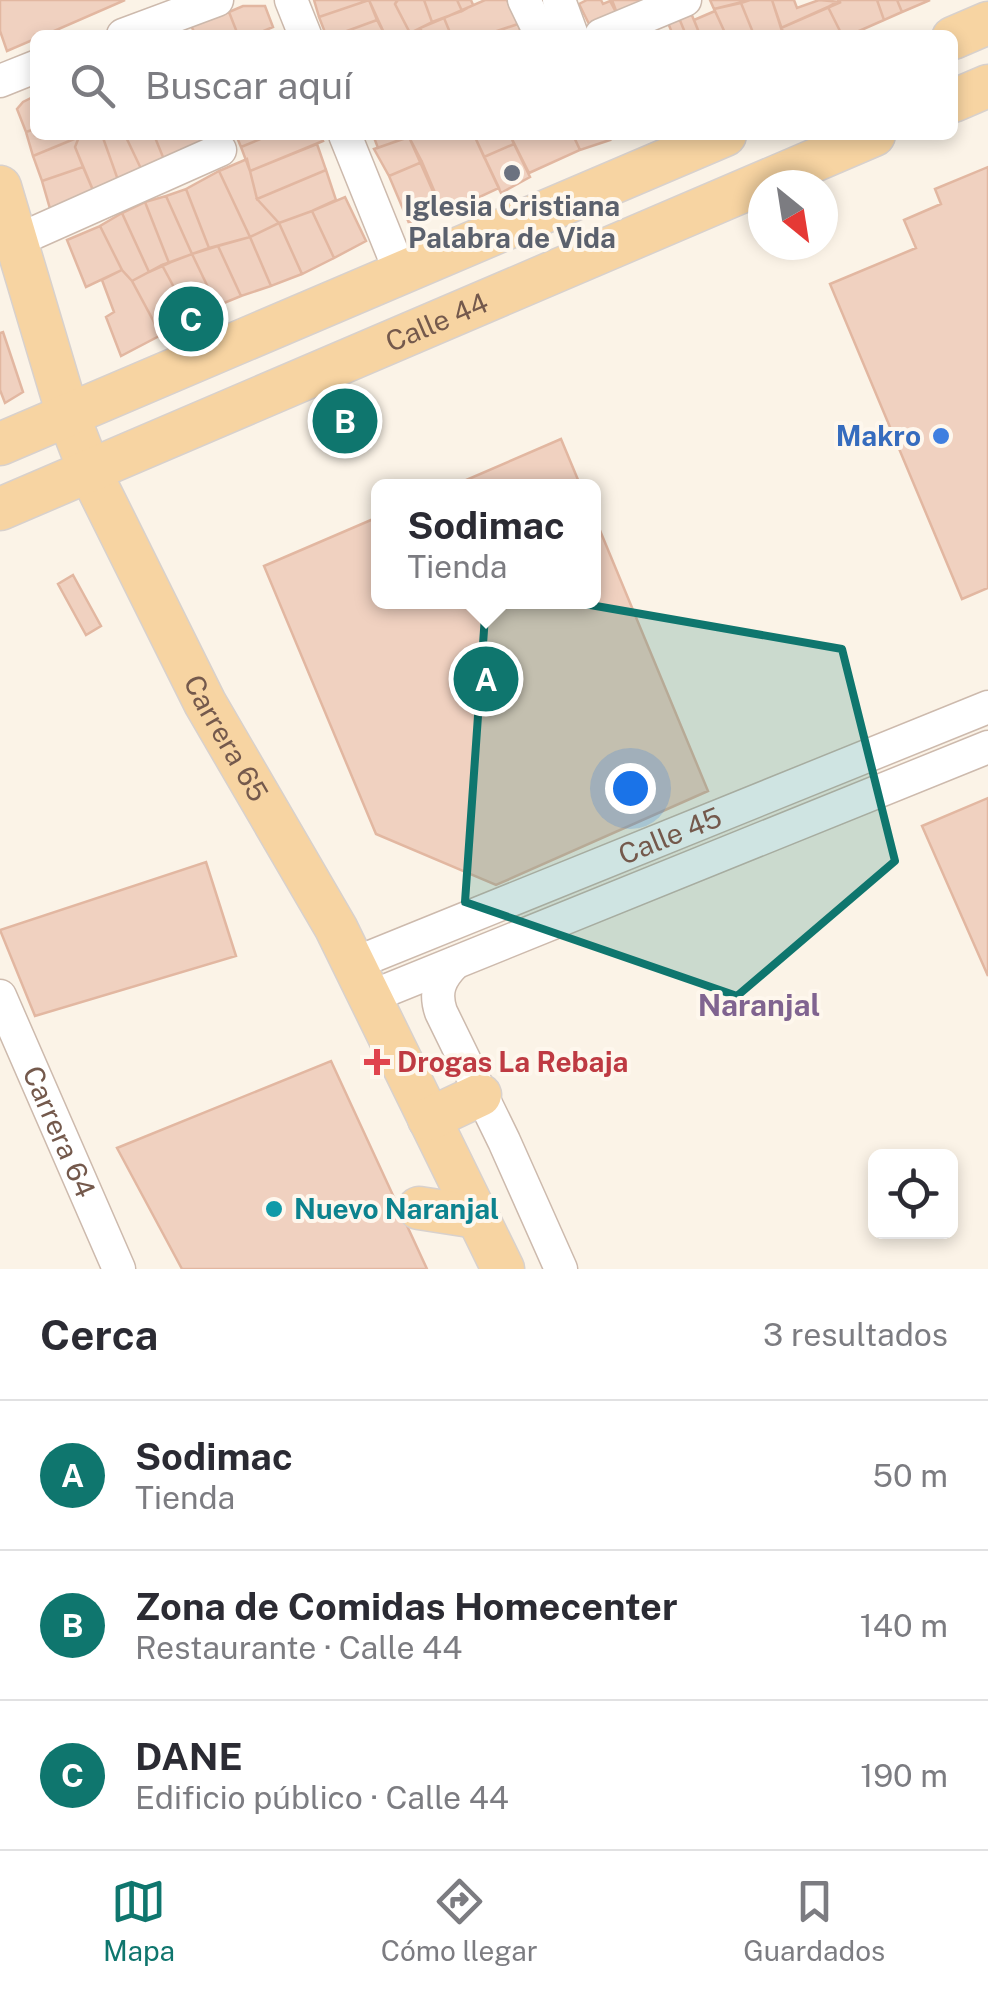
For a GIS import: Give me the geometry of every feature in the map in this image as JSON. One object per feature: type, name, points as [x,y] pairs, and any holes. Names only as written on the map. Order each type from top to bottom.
[{"type":"main road","points":[[958,99],[988,86]]},
{"type":"main road","points":[[0,444],[713,140]]},
{"type":"main road","name":"Calle 44","points":[[0,509],[862,140]]},
{"type":"main road","name":"Carrera 65","points":[[0,187],[68,414],[90,472],[205,703],[336,928],[503,1269]]},
{"type":"main road","points":[[429,1119],[480,1095]]},
{"type":"main road","points":[[419,1208],[477,1217]]},
{"type":"street","points":[[136,30],[217,0]]},
{"type":"street","points":[[291,0],[303,30]]},
{"type":"street","points":[[524,0],[539,30]]},
{"type":"street","points":[[558,0],[570,30]]},
{"type":"street","points":[[613,30],[685,0]]},
{"type":"street","points":[[0,80],[30,70]]},
{"type":"street","points":[[347,140],[401,274]]},
{"type":"street","points":[[18,240],[220,150]]},
{"type":"street","name":"Calle 45","points":[[362,981],[988,707]]},
{"type":"street","name":"Calle 45","points":[[362,981],[455,963],[988,747]]},
{"type":"street","points":[[455,963],[443,976],[438,1001],[561,1269]]},
{"type":"street","name":"Carrera 64","points":[[0,996],[119,1269]]},
{"type":"highlighted area","points":[[487,587],[842,649],[895,861],[737,996],[465,902]]},
{"type":"building","points":[[0,0],[125,0],[56,30],[30,30],[30,41],[7,51],[0,31]]},
{"type":"building","points":[[314,0],[369,0],[319,17]]},
{"type":"building","points":[[369,0],[377,20],[350,30],[324,30],[319,17]]},
{"type":"building","points":[[369,0],[397,0],[395,4],[408,30],[383,30]]},
{"type":"building","points":[[398,0],[424,0],[432,22],[408,30],[395,4]]},
{"type":"building","points":[[424,0],[457,0],[462,11],[432,22]]},
{"type":"building","points":[[457,0],[471,0],[473,5],[462,11]]},
{"type":"building","points":[[485,0],[507,0],[518,24],[501,30],[449,30],[444,18]]},
{"type":"building","points":[[601,0],[603,4],[610,1],[618,16],[593,27],[579,4]]},
{"type":"building","points":[[612,0],[643,0],[618,16]]},
{"type":"building","points":[[710,0],[750,0],[714,9]]},
{"type":"building","points":[[772,0],[782,30],[752,30],[741,3]]},
{"type":"building","points":[[772,0],[794,0],[797,8],[819,0],[841,2],[781,28]]},
{"type":"building","points":[[840,0],[877,0],[884,20],[861,30],[840,30],[828,7]]},
{"type":"building","points":[[877,0],[897,0],[902,12],[884,20]]},
{"type":"building","points":[[897,0],[930,0],[902,12]]},
{"type":"building","points":[[741,3],[752,30],[724,30],[714,9]]},
{"type":"building","points":[[243,6],[265,6],[273,27],[236,30],[229,12]]},
{"type":"building","points":[[828,7],[840,30],[782,30]]},
{"type":"building","points":[[715,11],[724,30],[698,30],[694,20]]},
{"type":"building","points":[[229,12],[236,30],[193,30],[191,26]]},
{"type":"building","points":[[691,13],[698,30],[684,30],[679,18]]},
{"type":"building","points":[[444,18],[449,30],[421,30]]},
{"type":"building","points":[[679,18],[684,30],[671,30],[668,23]]},
{"type":"building","points":[[377,20],[382,30],[350,30]]},
{"type":"building","points":[[30,98],[30,131],[26,132],[17,109]]},
{"type":"building","points":[[30,131],[30,140],[72,140],[33,156],[26,132]]},
{"type":"building","points":[[78,140],[104,140],[118,180],[95,195],[75,147]]},
{"type":"building","points":[[78,140],[75,147],[83,167],[42,181],[33,156]]},
{"type":"building","points":[[104,140],[127,140],[144,175],[118,180]]},
{"type":"building","points":[[127,140],[156,140],[165,162],[144,175]]},
{"type":"building","points":[[156,140],[208,140],[210,146],[165,162]]},
{"type":"building","points":[[238,140],[258,140],[241,147]]},
{"type":"building","points":[[258,140],[323,141],[250,171],[241,147]]},
{"type":"building","points":[[375,140],[400,140],[378,148]]},
{"type":"building","points":[[410,140],[476,140],[499,188],[443,214]]},
{"type":"building","points":[[411,140],[422,162],[389,176],[374,149]]},
{"type":"building","points":[[476,140],[512,140],[514,144],[484,157]]},
{"type":"building","points":[[512,140],[575,140],[580,150],[529,173]]},
{"type":"building","points":[[575,140],[610,140],[580,150]]},
{"type":"building","points":[[317,144],[326,170],[257,199],[250,171]]},
{"type":"building","points":[[514,144],[530,177],[501,193],[484,157]]},
{"type":"building","points":[[247,159],[257,199],[279,223],[250,237],[219,171]]},
{"type":"building","points":[[422,162],[441,207],[409,223],[389,176]]},
{"type":"building","points":[[83,167],[95,195],[51,212],[42,181]]},
{"type":"building","name":"Makro","points":[[988,167],[988,588],[962,599],[830,284],[916,248],[904,220],[941,204],[935,189]]},
{"type":"building","points":[[326,170],[336,200],[312,211],[279,223],[257,199]]},
{"type":"building","points":[[219,171],[250,237],[209,248],[186,189]]},
{"type":"building","points":[[186,189],[209,248],[192,254],[166,196]]},
{"type":"building","points":[[166,196],[192,254],[169,263],[145,202]]},
{"type":"building","points":[[345,197],[366,241],[334,258],[312,211]]},
{"type":"building","points":[[145,202],[169,263],[149,272],[122,213]]},
{"type":"building","points":[[312,211],[334,258],[302,274],[279,223]]},
{"type":"building","points":[[122,213],[149,272],[132,281],[122,270],[100,226]]},
{"type":"building","points":[[279,223],[302,274],[271,286],[250,237]]},
{"type":"building","points":[[100,226],[122,270],[86,287],[67,240]]},
{"type":"building","points":[[250,237],[271,286],[241,296],[218,246]]},
{"type":"building","points":[[218,246],[241,296],[217,306],[192,254]]},
{"type":"building","points":[[192,254],[217,306],[191,319],[162,265]]},
{"type":"building","points":[[162,265],[191,319],[161,335],[132,281]]},
{"type":"building","points":[[122,270],[161,335],[121,356],[106,317],[114,312],[102,280]]},
{"type":"building","points":[[3,332],[23,392],[5,403],[0,390]]},
{"type":"building","points":[[561,439],[578,479],[468,479]]},
{"type":"building","points":[[371,520],[371,609],[601,609],[601,533],[708,791],[496,885],[376,834],[264,566]]},
{"type":"building","points":[[73,575],[101,626],[86,635],[58,584]]},
{"type":"building","points":[[988,798],[988,976],[922,826]]},
{"type":"building","points":[[206,862],[236,956],[35,1016],[0,930]]},
{"type":"building","name":"Nuevo Naranjal","points":[[331,1061],[427,1269],[182,1269],[117,1148]]},
{"type":"place","name":"Iglesia Cristiana Palabra de Vida","points":[[512,173]]},
{"type":"place","name":"DANE","points":[[191,319]]},
{"type":"place","name":"Zona de Comidas Homecenter","points":[[345,421]]},
{"type":"place","name":"Makro","points":[[941,436]]},
{"type":"place","name":"Sodimac","points":[[486,679]]},
{"type":"place","name":"Drogas La Rebaja","points":[[377,1062]]},
{"type":"place","name":"Nuevo Naranjal","points":[[274,1209]]},
{"type":"district","name":"Naranjal","points":[[759,1006]]}]
